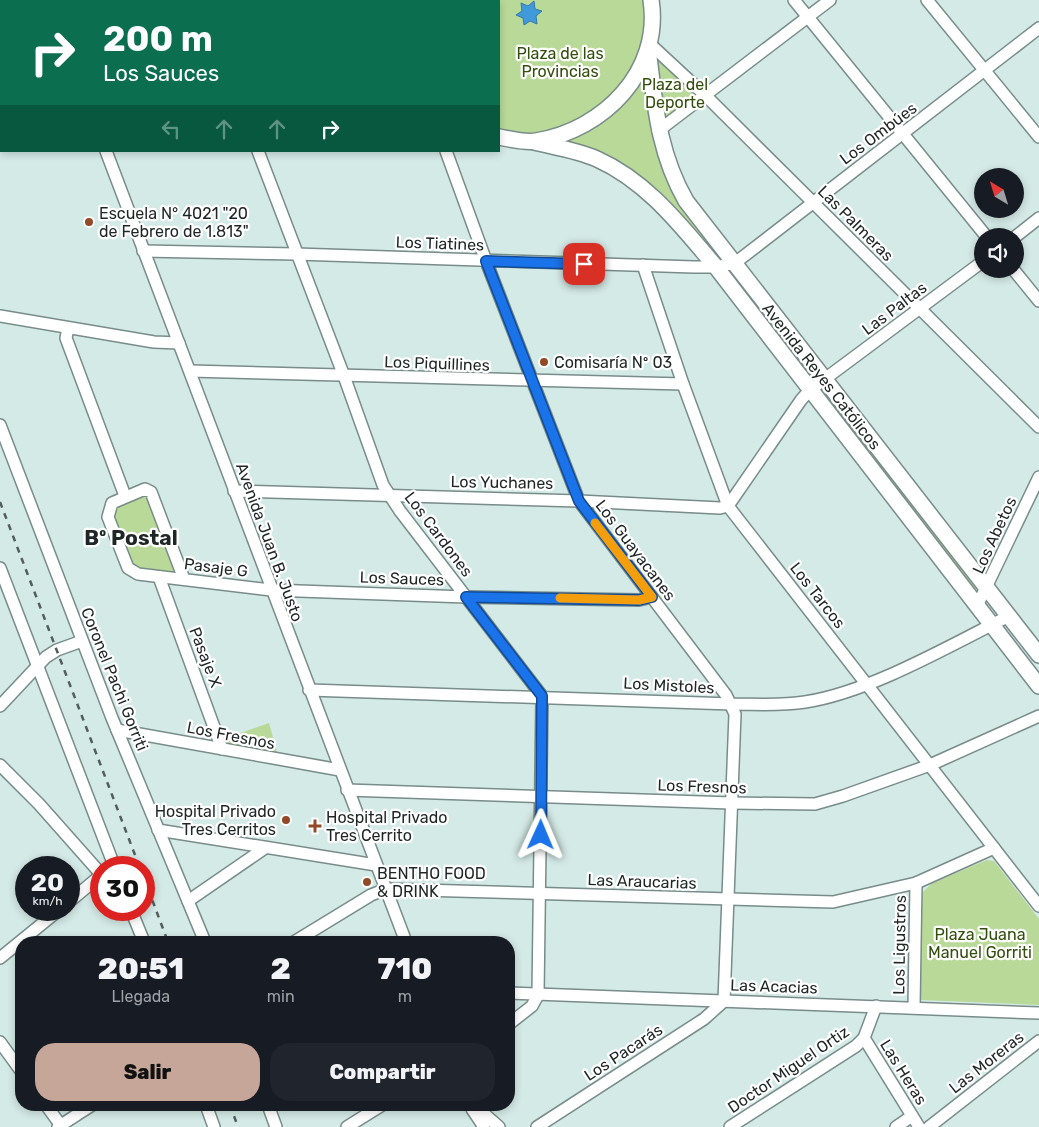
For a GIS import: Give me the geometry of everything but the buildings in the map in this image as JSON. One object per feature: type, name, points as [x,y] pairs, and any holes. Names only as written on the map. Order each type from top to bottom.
[{"type":"main road","points":[[534,142],[562,135],[593,121],[629,87],[643,65],[649,46],[651,0]]},
{"type":"main road","name":"Avenida Reyes Católicos","points":[[649,46],[658,131],[686,201],[1039,655]]},
{"type":"main road","name":"Avenida Reyes Católicos","points":[[500,137],[534,142],[583,154],[598,160],[628,178],[663,206],[716,267],[1039,686]]},
{"type":"street","points":[[794,0],[979,228]]},
{"type":"street","points":[[658,131],[830,0]]},
{"type":"street","points":[[927,0],[1039,137]]},
{"type":"street","name":"Los Ombúes","points":[[735,263],[1039,28]]},
{"type":"street","name":"Las Palmeras","points":[[649,46],[706,96],[1038,426]]},
{"type":"street","name":"Avenida Juan B. Justo","points":[[106,152],[404,936]]},
{"type":"street","name":"Los Cardones","points":[[258,152],[344,376],[383,485],[389,496],[542,696]]},
{"type":"street","name":"Los Guayacanes","points":[[446,152],[486,261],[579,501],[732,704]]},
{"type":"street","points":[[1024,229],[1039,218]]},
{"type":"street","name":"Los Tiatines","points":[[143,251],[716,267],[735,263]]},
{"type":"street","name":"Los Tarcos","points":[[643,265],[682,384],[728,506],[1039,906]]},
{"type":"street","name":"Las Paltas","points":[[825,380],[974,268]]},
{"type":"street","points":[[1020,278],[1039,301]]},
{"type":"street","points":[[0,316],[160,343],[179,343]]},
{"type":"street","points":[[68,328],[66,338],[125,496],[145,489],[152,494],[184,579]]},
{"type":"street","name":"Los Piquillines","points":[[190,371],[534,382],[682,384]]},
{"type":"street","points":[[728,506],[801,400],[810,390],[825,380]]},
{"type":"street","name":"Coronel Pachi Gorriti","points":[[0,425],[117,730],[203,936]]},
{"type":"street","name":"Los Abetos","points":[[977,606],[1039,476]]},
{"type":"street","name":"Los Yuchanes","points":[[234,491],[579,501],[720,508],[728,506]]},
{"type":"street","name":"Pasaje G","points":[[125,496],[112,503],[108,512],[128,568],[138,574],[271,590]]},
{"type":"street","points":[[0,568],[110,856]]},
{"type":"street","name":"Pasaje X","points":[[159,577],[222,749]]},
{"type":"street","name":"Los Sauces","points":[[271,590],[466,597],[639,600],[652,597]]},
{"type":"street","name":"Los Mistoles","points":[[309,690],[542,696],[732,704],[806,702],[868,684],[1010,616]]},
{"type":"street","points":[[0,706],[38,664],[56,650],[82,641]]},
{"type":"street","points":[[515,1019],[532,1006],[538,995],[542,696]]},
{"type":"street","points":[[724,1001],[734,714],[732,704]]},
{"type":"street","name":"Los Fresnos","points":[[347,790],[797,805],[828,801],[930,765],[1039,716]]},
{"type":"street","name":"Los Fresnos","points":[[117,730],[340,770]]},
{"type":"street","points":[[0,765],[39,804],[90,862]]},
{"type":"street","points":[[158,830],[376,865]]},
{"type":"street","points":[[188,901],[265,848]]},
{"type":"street","name":"Las Araucarias","points":[[304,936],[370,895],[386,889],[833,902],[916,884],[994,848]]},
{"type":"street","points":[[80,893],[90,884]]},
{"type":"street","name":"Los Ligustros","points":[[914,1007],[916,884]]},
{"type":"street","points":[[27,936],[45,921]]},
{"type":"street","points":[[135,921],[142,936]]},
{"type":"street","points":[[0,958],[15,946]]},
{"type":"street","name":"Las Acacias","points":[[515,993],[1039,1013]]},
{"type":"street","name":"Los Pacarás","points":[[537,1127],[704,1019],[724,1001]]},
{"type":"street","name":"Las Heras","points":[[876,1006],[864,1038],[919,1127]]},
{"type":"street","name":"Doctor Miguel Ortiz","points":[[730,1127],[864,1038]]},
{"type":"street","name":"Las Moreras","points":[[929,1127],[1039,1041]]},
{"type":"street","points":[[0,1042],[15,1063]]},
{"type":"street","points":[[50,1111],[60,1126],[83,1111]]},
{"type":"street","points":[[208,1111],[214,1127]]},
{"type":"street","points":[[270,1111],[276,1127]]},
{"type":"street","points":[[347,1127],[372,1111]]},
{"type":"street","points":[[475,1111],[484,1127]]},
{"type":"street","points":[[479,1111],[499,1127]]},
{"type":"street","points":[[896,1127],[912,1116]]},
{"type":"green space","name":"Plaza de las Provincias","points":[[500,0],[647,0],[648,16],[640,60],[610,102],[555,131],[524,135],[500,130]]},
{"type":"green space","name":"Plaza del Deporte","points":[[657,57],[698,94],[662,122],[656,59]]},
{"type":"green space","points":[[646,64],[655,129],[719,251],[713,256],[668,199],[632,172],[557,140],[592,124]]},
{"type":"green space","points":[[736,273],[810,368],[803,373],[729,278]]},
{"type":"green space","points":[[828,391],[980,586],[972,592],[820,397]]},
{"type":"green space","points":[[145,489],[184,579],[132,572],[109,518],[112,503]]},
{"type":"green space","points":[[269,723],[278,756],[227,746],[226,738]]},
{"type":"green space","name":"Plaza Juana Manuel Gorriti","points":[[987,860],[994,861],[1039,919],[1039,1005],[921,1000],[918,996],[922,893],[932,883]]},
{"type":"water","points":[[534,1],[535,9],[542,11],[536,16],[537,24],[530,21],[524,25],[523,18],[516,15],[522,11],[521,3],[528,6]]},
{"type":"railway","points":[[0,502],[135,856]]},
{"type":"railway","points":[[155,907],[166,936]]},
{"type":"railway","points":[[232,1111],[238,1127]]},
{"type":"slow traffic","points":[[560,598],[639,600],[652,597],[595,523]]},
{"type":"place","name":"Escuela N° 4021 \"20 de Febrero de 1.813\"","points":[[89,222]]},
{"type":"place","name":"Comisaría Nº 03","points":[[544,362]]},
{"type":"place","name":"Hospital Privado Tres Cerritos","points":[[286,820]]},
{"type":"place","name":"Hospital Privado Tres Cerrito","points":[[315,826]]},
{"type":"place","name":"BENTHO FOOD & DRINK","points":[[367,882]]},
{"type":"district","name":"Bº Postal","points":[[131,538]]},
{"type":"route","points":[[541,835],[542,696],[466,597],[639,600],[652,597],[587,513],[575,493],[486,261],[584,264]]}]
